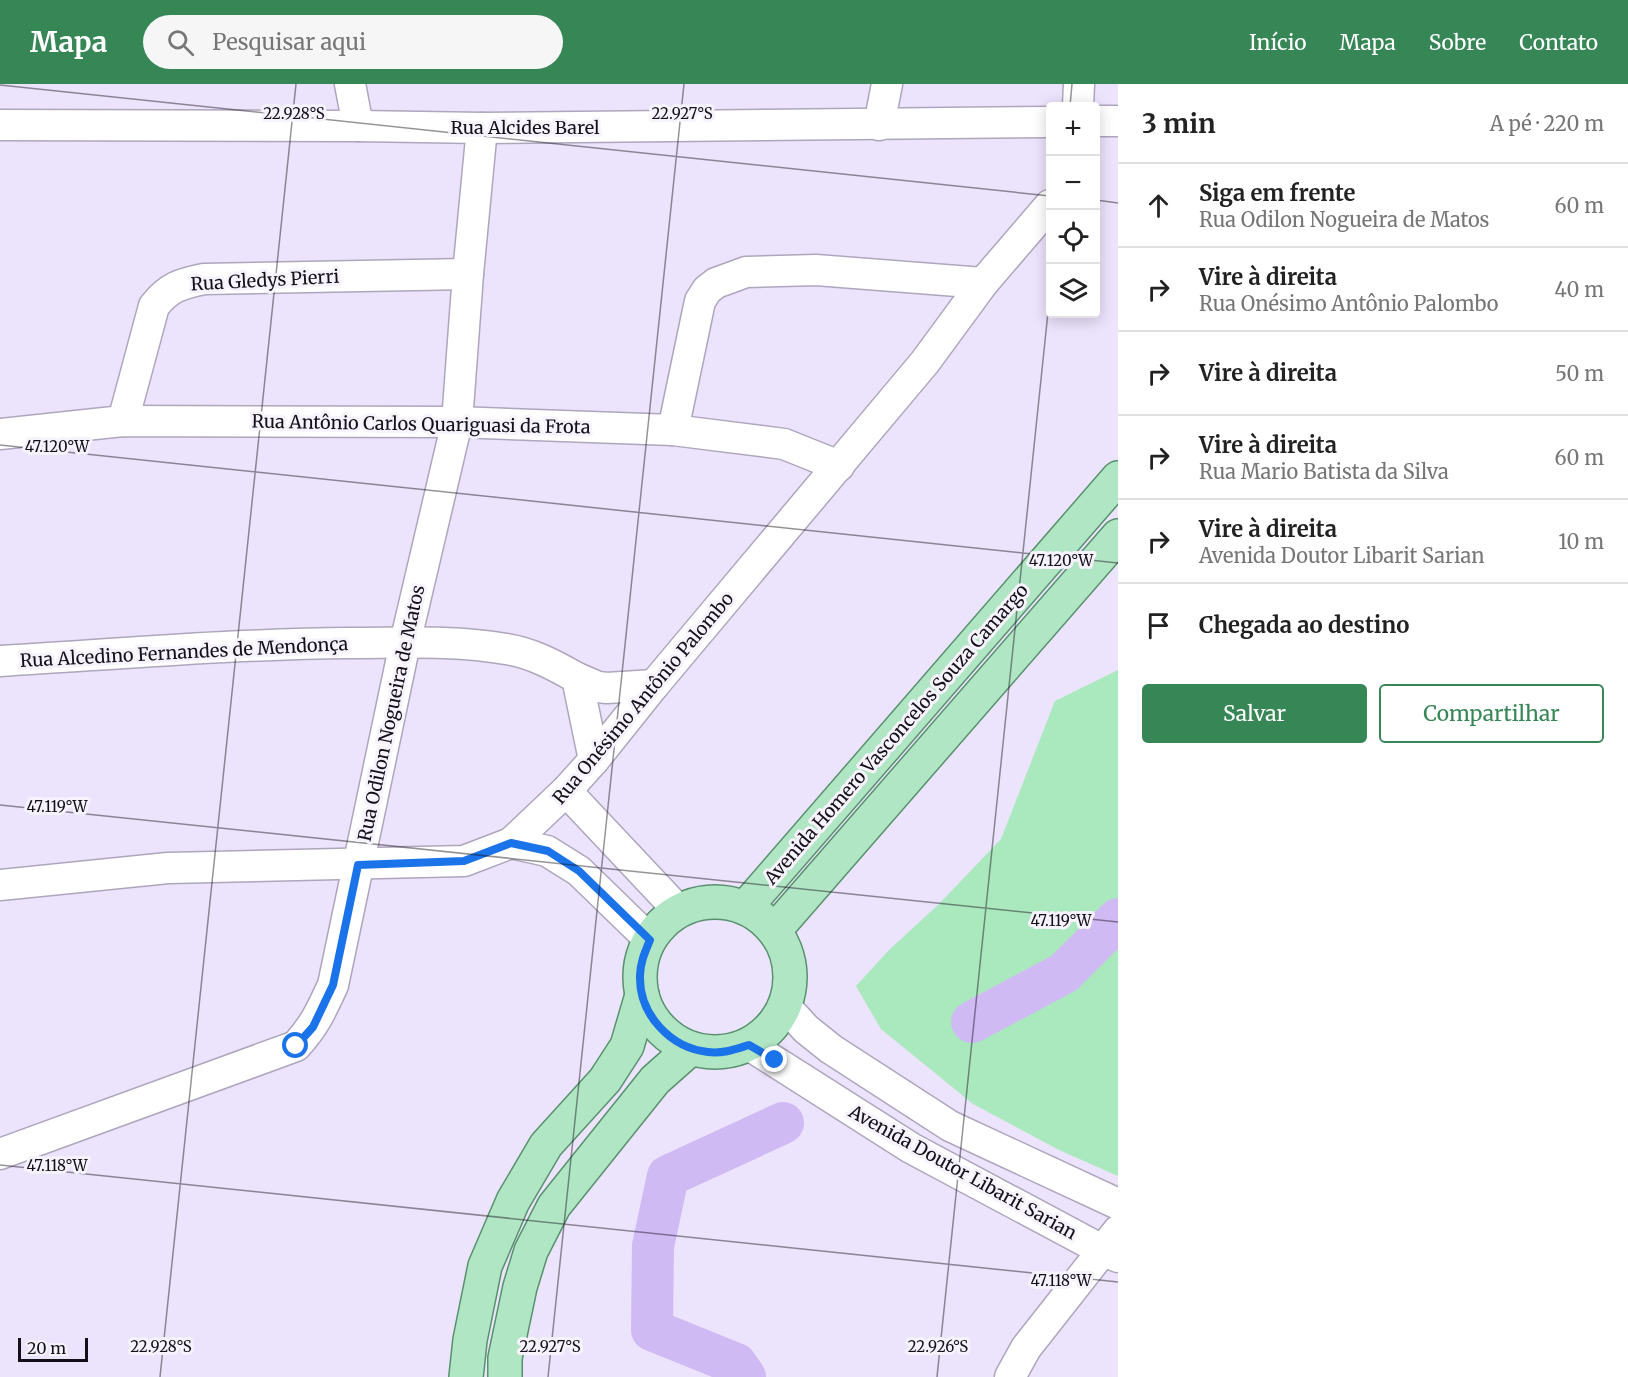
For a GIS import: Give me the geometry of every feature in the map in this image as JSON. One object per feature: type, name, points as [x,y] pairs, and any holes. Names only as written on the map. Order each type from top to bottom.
[{"type":"main road","name":"Avenida Homero Vasconcelos Souza Camargo","points":[[745,908],[1118,478]]},
{"type":"main road","name":"Avenida Homero Vasconcelos Souza Camargo","points":[[775,930],[1118,536]]},
{"type":"main road","points":[[723,902],[745,908],[761,917],[775,930],[785,947],[790,967],[790,987],[785,1006],[770,1029],[749,1045],[730,1051],[710,1053],[690,1049],[659,1028],[649,1013],[642,995],[640,976],[643,958],[650,940],[662,924],[679,911],[700,903],[723,902]]},
{"type":"main road","points":[[466,1377],[485,1266],[513,1201],[546,1145],[605,1080],[627,1046],[642,995]]},
{"type":"main road","points":[[505,1377],[505,1358],[520,1287],[531,1251],[554,1206],[655,1080],[690,1049]]},
{"type":"street","points":[[350,84],[358,126]]},
{"type":"street","points":[[879,125],[887,84]]},
{"type":"street","points":[[1078,102],[1079,84]]},
{"type":"street","points":[[1100,121],[1118,121]]},
{"type":"street","name":"Rua Alcides Barel","points":[[0,126],[482,128],[1046,122]]},
{"type":"street","name":"Rua Odilon Nogueira de Matos","points":[[0,1154],[296,1046],[313,1027],[333,985],[405,643],[457,422],[482,128]]},
{"type":"street","name":"Rua Onésimo Antônio Palombo","points":[[0,885],[168,868],[464,861],[511,843],[566,791],[594,760],[654,685],[925,362],[983,283],[1046,210]]},
{"type":"street","points":[[672,430],[700,301],[707,290],[716,283],[746,272],[816,270],[983,283]]},
{"type":"street","name":"Rua Gledys Pierri","points":[[123,421],[154,306],[165,293],[180,284],[204,279],[468,274]]},
{"type":"street","name":"Rua Antônio Carlos Quariguasi da Frota","points":[[0,434],[123,421],[457,422],[672,430],[784,444],[838,465]]},
{"type":"street","name":"Rua Alcedino Fernandes de Mendonça","points":[[0,661],[267,644],[473,644],[508,649],[544,659],[598,687],[654,685]]},
{"type":"street","points":[[577,678],[594,760]]},
{"type":"street","points":[[566,791],[679,911]]},
{"type":"street","points":[[511,843],[548,851],[579,871],[650,940]]},
{"type":"street","name":"Avenida Doutor Libarit Sarian","points":[[785,1006],[806,1029],[831,1049],[950,1126],[1118,1204]]},
{"type":"street","name":"Avenida Doutor Libarit Sarian","points":[[749,1045],[911,1148],[1113,1246]]},
{"type":"street","points":[[1010,1377],[1026,1348],[1113,1246]]},
{"type":"green space","points":[[1118,670],[1118,1176],[1059,1150],[973,1104],[881,1029],[856,986],[1001,839],[1055,701]]},
{"type":"waterway","points":[[972,1022],[1064,973],[1118,919]]},
{"type":"waterway","points":[[745,1377],[736,1364],[652,1330],[653,1246],[668,1176],[783,1123]]},
{"type":"route","points":[[296,1046],[313,1027],[333,985],[358,865],[464,861],[511,843],[548,851],[579,871],[650,940],[643,958],[640,976],[642,995],[649,1013],[659,1028],[690,1049],[710,1053],[730,1051],[749,1045],[775,1060]]}]
